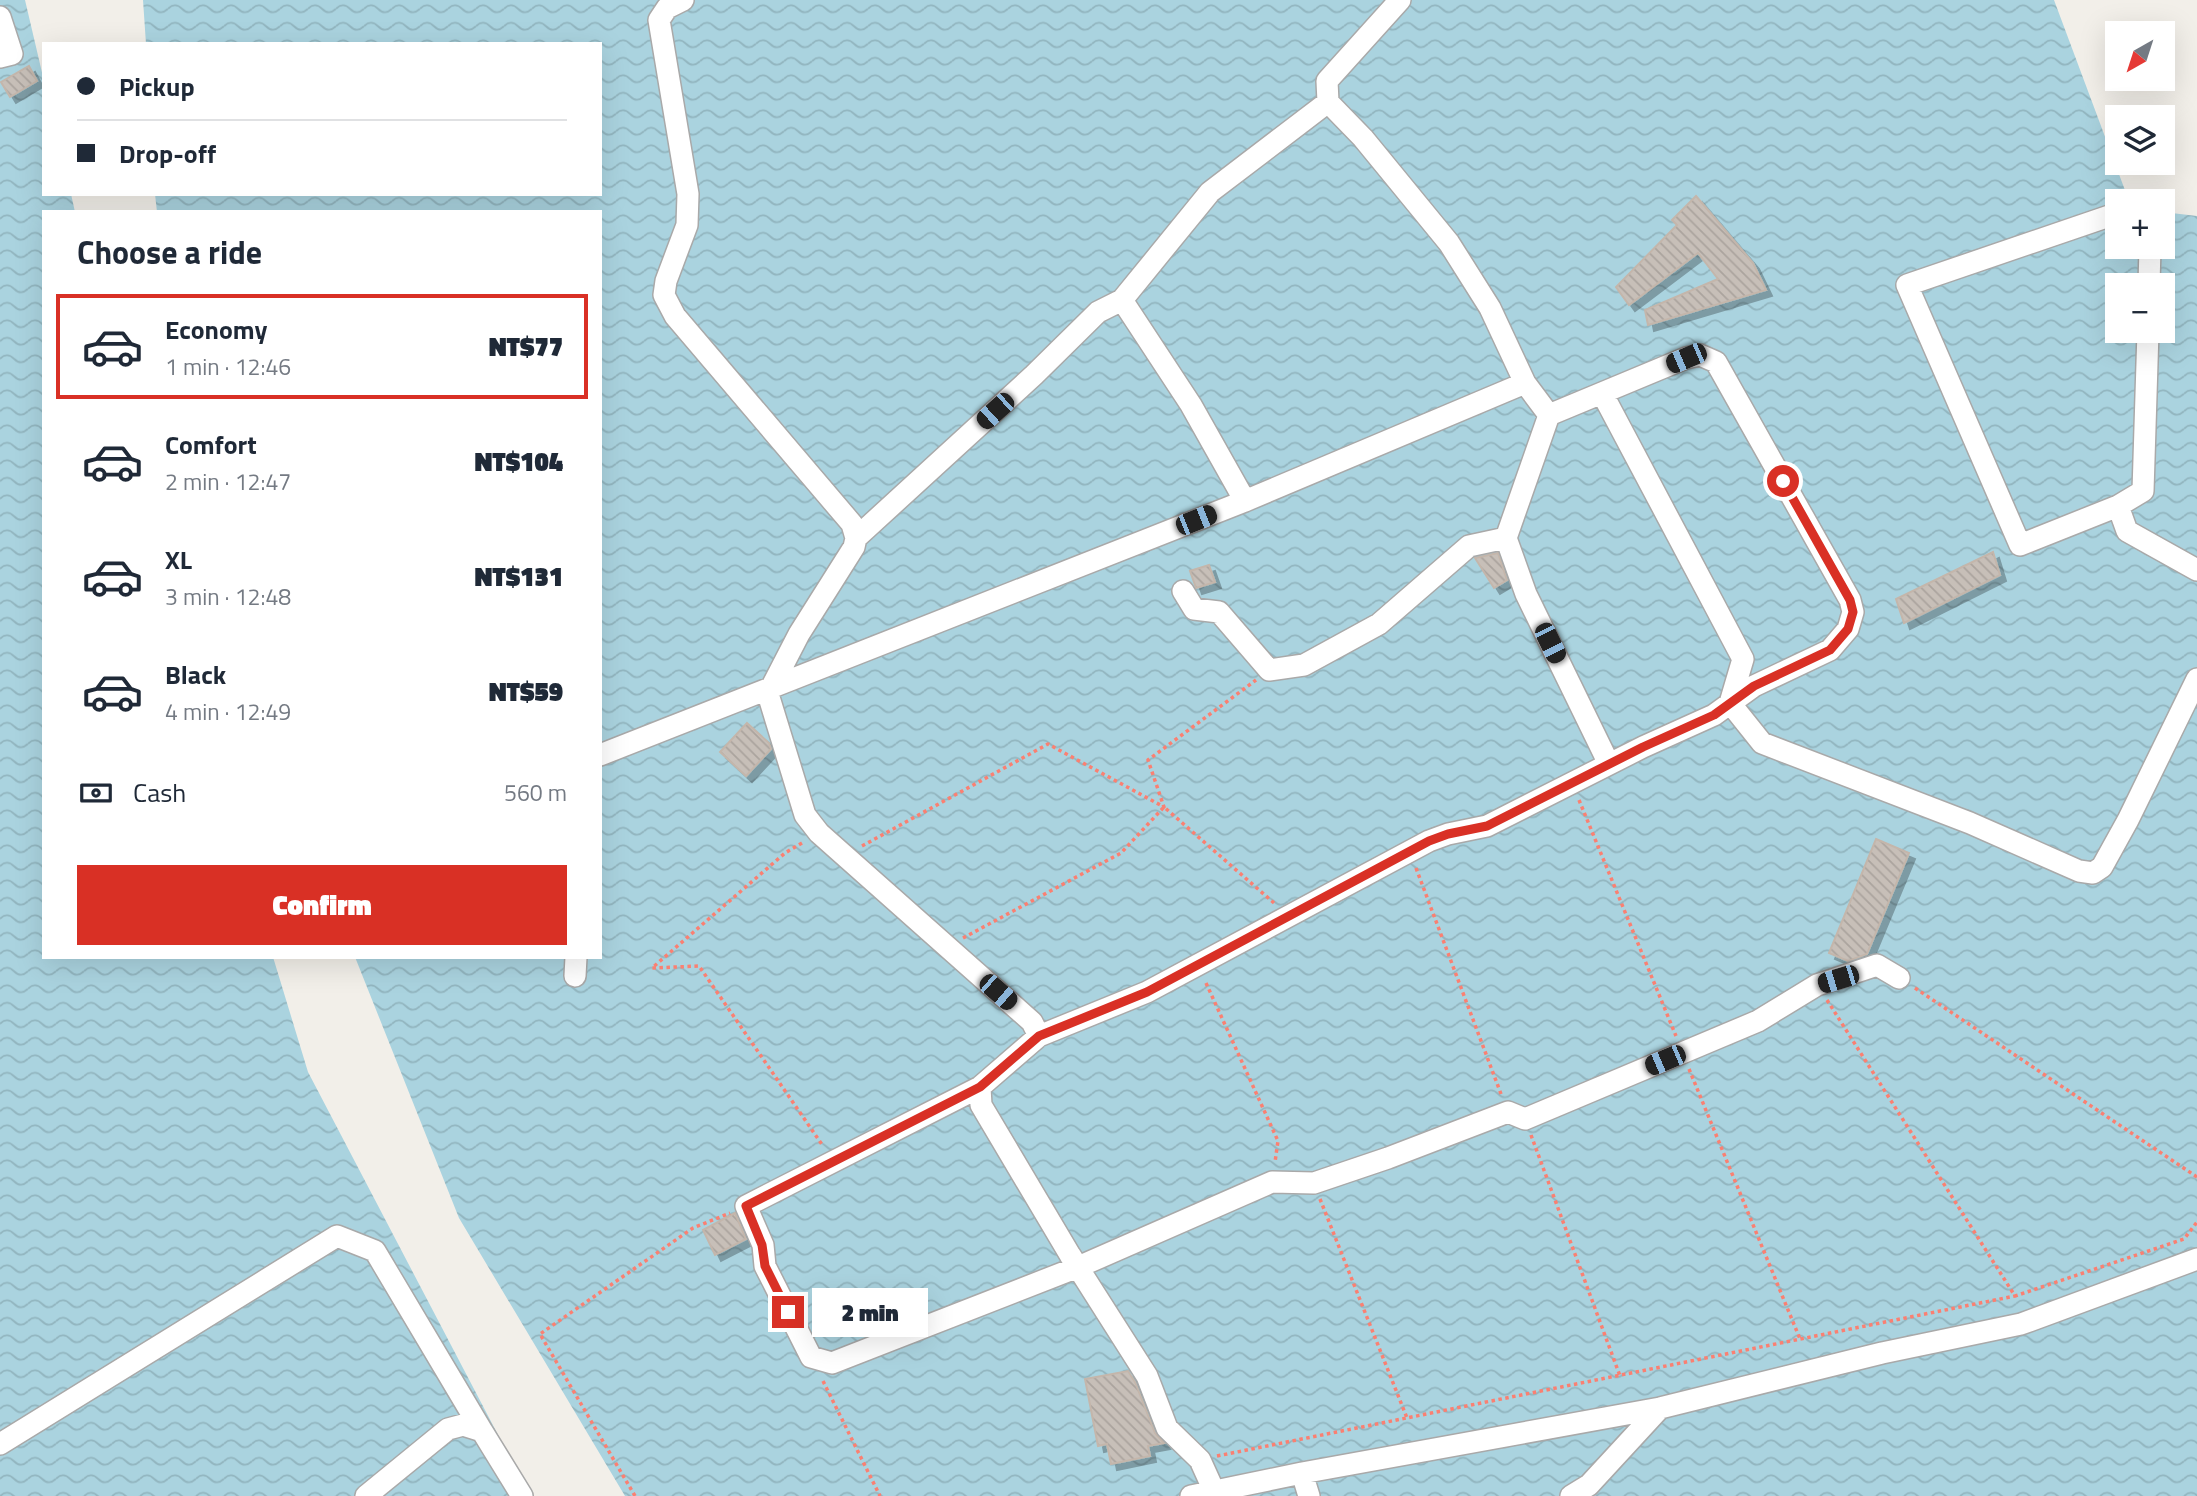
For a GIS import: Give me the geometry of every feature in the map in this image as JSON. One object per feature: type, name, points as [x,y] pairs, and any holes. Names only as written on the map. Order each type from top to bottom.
[{"type":"lane","points":[[683,0],[667,8],[659,20],[688,194],[687,225],[666,281],[664,295],[675,316],[852,524],[856,538],[854,547],[799,635],[768,694],[805,814],[819,833],[1032,1022],[1039,1036]]},
{"type":"lane","points":[[1400,0],[1327,81],[1328,102],[1363,138],[1450,243],[1490,308],[1525,383],[1549,415]]},
{"type":"lane","points":[[0,17],[12,54],[0,57]]},
{"type":"lane","points":[[856,538],[1098,312],[1122,300],[1210,192],[1328,102]]},
{"type":"lane","points":[[2105,217],[1907,285],[2020,545],[2118,506],[2143,491],[2148,343]]},
{"type":"lane","points":[[1122,300],[1191,405],[1245,501]]},
{"type":"lane","points":[[1609,764],[1526,594],[1506,538],[1549,415],[1686,358],[1700,355],[1716,362],[1850,600],[1853,612],[1848,629],[1830,650],[1754,686],[1714,715],[1609,764],[1487,826],[1448,834],[1409,851],[1147,992],[1039,1036],[980,1087],[746,1206],[762,1245],[765,1266],[811,1357],[832,1363],[1077,1267],[1272,1182],[1314,1183],[1517,1115],[1758,1021],[1817,985],[1877,965],[1899,978]]},
{"type":"lane","points":[[602,754],[1245,501],[1525,383]]},
{"type":"lane","points":[[1602,393],[1743,659],[1730,703]]},
{"type":"lane","points":[[2118,506],[2127,531],[2197,570]]},
{"type":"lane","points":[[1183,591],[1194,609],[1219,612],[1269,670],[1304,665],[1379,624],[1469,546],[1506,538]]},
{"type":"lane","points":[[1730,703],[1762,743],[1970,822],[2079,871],[2093,873],[2102,867],[2128,820],[2197,679]]},
{"type":"lane","points":[[980,1087],[981,1105],[1077,1267],[1147,1376],[1167,1428],[1200,1460],[1214,1491]]},
{"type":"lane","points":[[0,1444],[337,1236],[375,1251],[522,1496]]},
{"type":"lane","points":[[1191,1496],[1302,1473],[1660,1408],[1882,1353],[2021,1324],[2197,1259]]},
{"type":"lane","points":[[1571,1496],[1589,1485],[1660,1408]]},
{"type":"lane","points":[[366,1496],[448,1429],[463,1425],[482,1431]]},
{"type":"lane","points":[[1302,1473],[1310,1496]]},
{"type":"path","points":[[1164,807],[1148,760],[1269,670]]},
{"type":"path","points":[[845,856],[1048,744],[1164,807],[1235,866],[1289,916]]},
{"type":"path","points":[[947,947],[1121,853],[1164,807]]},
{"type":"path","points":[[819,833],[785,853],[652,968],[699,966],[834,1161]]},
{"type":"path","points":[[1409,851],[1620,1376]]},
{"type":"path","points":[[1197,965],[1278,1142],[1272,1182]]},
{"type":"path","points":[[1899,978],[2197,1177]]},
{"type":"path","points":[[1817,985],[2015,1296]]},
{"type":"path","points":[[1314,1183],[1406,1418]]},
{"type":"path","points":[[635,1496],[540,1334],[693,1228],[746,1206]]},
{"type":"path","points":[[1200,1460],[2015,1296],[2184,1239],[2197,1222]]},
{"type":"path","points":[[811,1357],[880,1496]]},
{"type":"water","points":[[0,0],[25,0],[42,72],[42,196],[71,196],[75,210],[42,210],[42,959],[274,959],[308,1072],[530,1496],[0,1496]]},
{"type":"water","points":[[143,0],[2054,0],[2105,137],[2105,175],[2119,175],[2125,189],[2105,189],[2105,259],[2175,259],[2175,213],[2197,216],[2197,1496],[625,1496],[459,1218],[356,959],[602,959],[602,210],[157,210],[155,196],[602,196],[602,42],[146,42]]},
{"type":"building","points":[[29,66],[37,81],[10,97],[1,82]]},
{"type":"building","points":[[1696,196],[1753,263],[1766,290],[1648,325],[1645,310],[1718,279],[1698,253],[1629,305],[1616,287],[1677,225],[1672,220]]},
{"type":"building","points":[[1993,552],[2000,575],[1904,623],[1896,599]]},
{"type":"building","points":[[1498,553],[1507,580],[1494,588],[1475,558]]},
{"type":"building","points":[[1209,565],[1215,582],[1196,588],[1190,571]]},
{"type":"building","points":[[747,723],[769,743],[771,749],[746,776],[720,752]]},
{"type":"building","points":[[1876,839],[1909,853],[1867,954],[1848,961],[1829,953]]},
{"type":"building","points":[[735,1213],[746,1239],[715,1255],[703,1230]]},
{"type":"building","points":[[1128,1371],[1155,1433],[1164,1443],[1148,1446],[1150,1456],[1111,1464],[1107,1444],[1098,1446],[1085,1379]]},
{"type":"route","points":[[788,1312],[765,1266],[762,1245],[746,1206],[980,1087],[1039,1036],[1147,992],[1429,841],[1487,826],[1643,747],[1714,715],[1754,686],[1830,650],[1848,629],[1853,612],[1850,600],[1783,481]]}]
